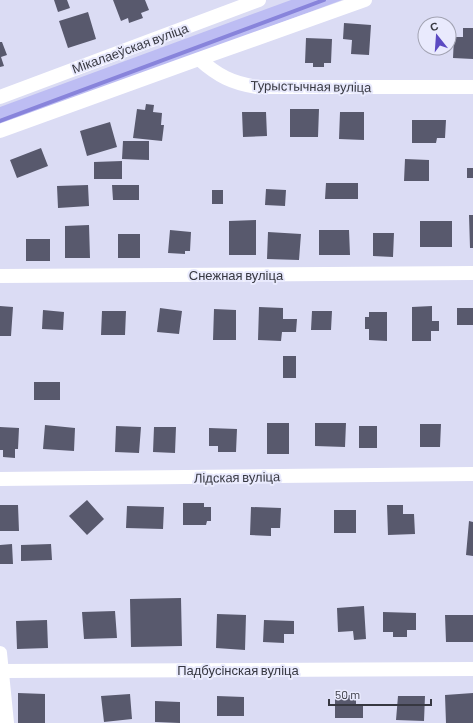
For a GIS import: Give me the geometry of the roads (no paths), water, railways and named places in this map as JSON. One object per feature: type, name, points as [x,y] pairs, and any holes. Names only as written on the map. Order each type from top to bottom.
[{"type":"street","name":"Мікалаеўская вуліца","points":[[0,97],[259,0]]},
{"type":"street","points":[[0,131],[365,0]]},
{"type":"street","name":"Турыстычная вуліца","points":[[199,59],[222,77],[239,84],[257,87],[473,87]]},
{"type":"street","name":"Снежная вуліца","points":[[0,276],[473,273]]},
{"type":"street","name":"Лідская вуліца","points":[[0,479],[473,474]]},
{"type":"street","points":[[0,653],[6,723]]},
{"type":"street","name":"Падбусінская вуліца","points":[[2,671],[473,669]]},
{"type":"waterway","points":[[0,121],[324,0]]}]
